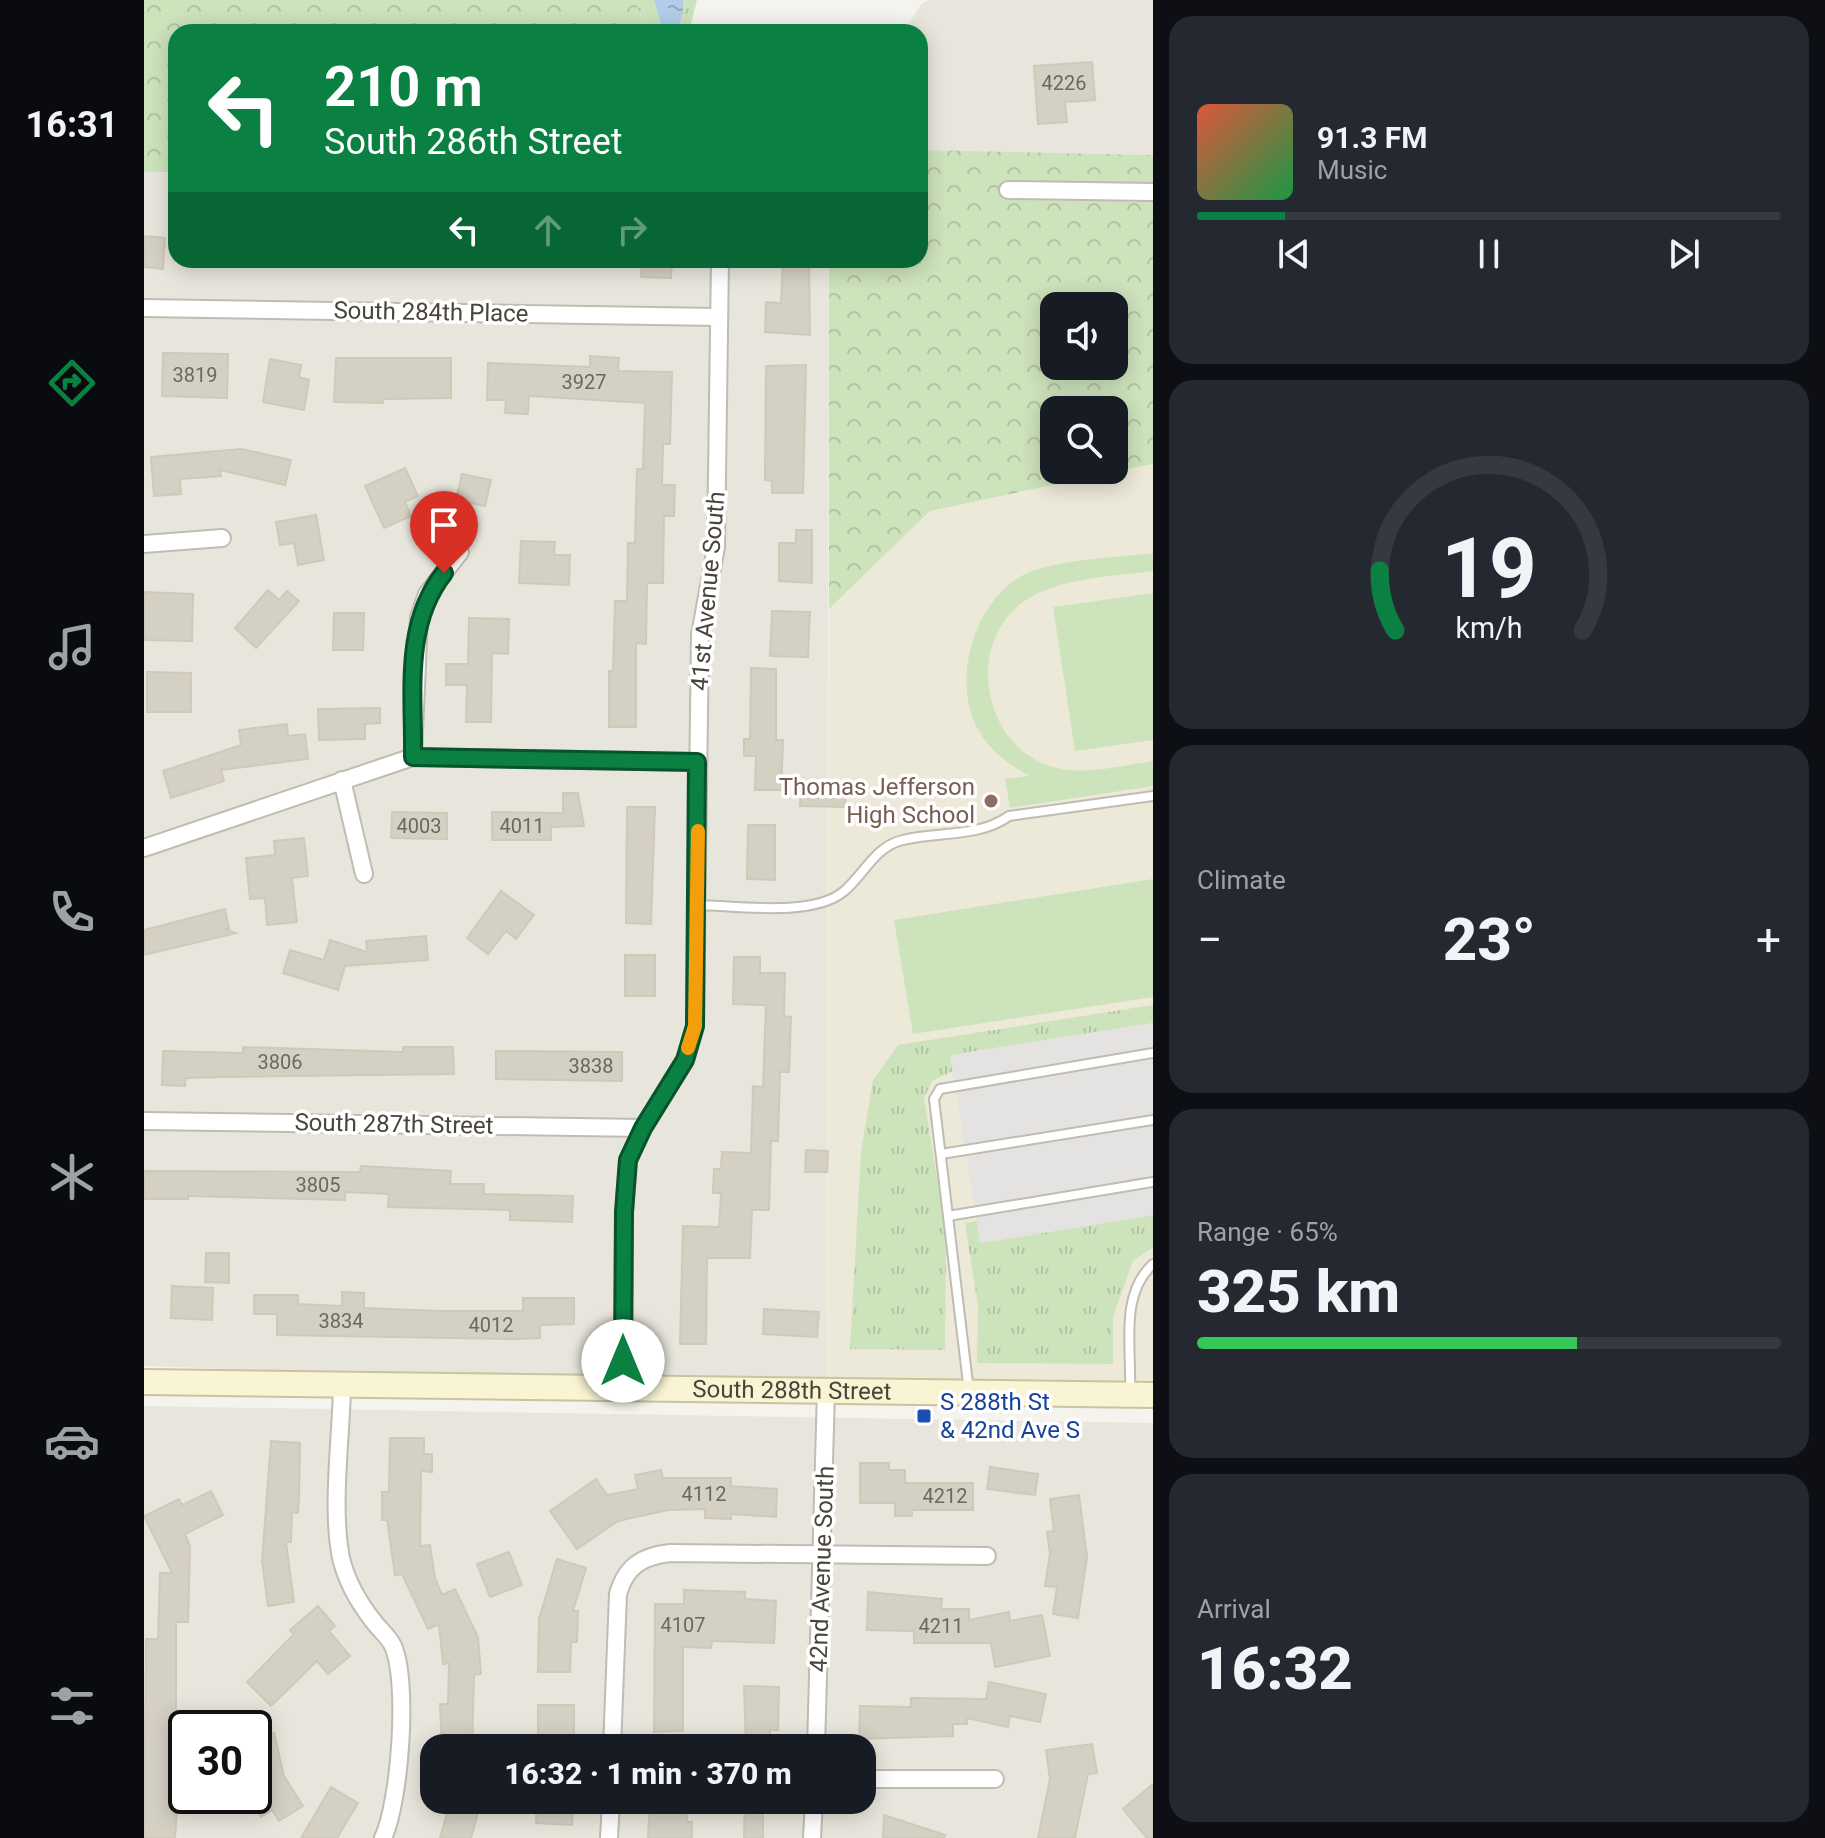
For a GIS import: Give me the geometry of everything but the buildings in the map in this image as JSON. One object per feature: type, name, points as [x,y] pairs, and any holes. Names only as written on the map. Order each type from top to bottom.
[{"type":"main road","name":"South 288th Street","points":[[144,1382],[342,1387],[623,1386],[1141,1395]]},
{"type":"street","points":[[1008,190],[1153,192]]},
{"type":"street","name":"41st Avenue South","points":[[623,1386],[625,1181],[628,1160],[643,1128],[685,1060],[695,1026],[700,635],[716,547],[720,268]]},
{"type":"street","name":"South 284th Place","points":[[144,308],[717,317]]},
{"type":"street","points":[[144,544],[222,538]]},
{"type":"street","points":[[413,757],[419,617],[427,594],[460,552]]},
{"type":"street","points":[[144,848],[413,757],[697,762]]},
{"type":"street","points":[[342,780],[364,874]]},
{"type":"street","name":"South 287th Street","points":[[144,1121],[643,1128]]},
{"type":"street","points":[[342,1387],[341,1557],[351,1590],[392,1643],[399,1666],[397,1784],[393,1818],[383,1838]]},
{"type":"street","name":"42nd Avenue South","points":[[817,1734],[826,1390]]},
{"type":"street","points":[[613,1734],[618,1594],[633,1566],[653,1555],[823,1553],[987,1556]]},
{"type":"street","points":[[876,1779],[995,1779]]},
{"type":"street","points":[[609,1838],[610,1814]]},
{"type":"street","points":[[812,1838],[813,1814]]},
{"type":"lane","points":[[698,905],[818,907],[843,892],[885,846],[902,840],[991,829],[1009,816],[1153,796]]},
{"type":"lane","points":[[969,1392],[934,1099],[940,1089],[1153,1053]]},
{"type":"lane","points":[[941,1154],[1153,1120]]},
{"type":"lane","points":[[948,1216],[1153,1182]]},
{"type":"lane","points":[[1141,1395],[1132,1291],[1140,1275],[1153,1264]]},
{"type":"shaded area","points":[[931,0],[1153,0],[1153,155],[928,150],[928,24],[908,24],[922,3]]},
{"type":"shaded area","points":[[144,172],[168,172],[168,268],[829,268],[826,1390],[144,1366]]},
{"type":"shaded area","name":"Thomas Jefferson High School","points":[[1153,464],[1153,1395],[826,1390],[829,609],[930,511],[1058,484],[1128,484],[1128,469]]},
{"type":"shaded area","points":[[1153,1023],[1153,1215],[980,1243],[950,1055]]},
{"type":"shaded area","points":[[144,1406],[1153,1423],[1153,1838],[144,1838]]},
{"type":"green space","points":[[144,0],[635,0],[644,24],[168,24],[168,172],[144,172]]},
{"type":"green space","points":[[635,0],[654,0],[661,24],[644,24]]},
{"type":"green space","points":[[684,0],[697,0],[691,24],[680,24]]},
{"type":"green space","points":[[928,150],[1153,155],[1153,464],[1128,469],[1128,396],[1040,396],[1040,484],[1058,484],[930,511],[829,609],[829,268],[928,268]]},
{"type":"green space","points":[[1153,553],[1153,571],[1069,583],[1053,587],[1023,602],[1004,622],[992,646],[988,672],[991,698],[1000,723],[1015,744],[1036,760],[1062,769],[1084,770],[1153,761],[1153,786],[1010,808],[1005,779],[1029,776],[989,745],[971,711],[967,666],[980,622],[992,602],[1007,586],[1037,569],[1069,562]]},
{"type":"green space","points":[[1153,593],[1153,740],[1075,751],[1053,607]]},
{"type":"green space","points":[[1153,879],[1153,997],[913,1034],[894,920]]},
{"type":"green space","points":[[1153,1005],[1153,1023],[951,1055],[953,1071],[932,1081],[924,1098],[946,1232],[945,1350],[850,1349],[861,1151],[873,1080],[898,1045]]},
{"type":"green space","points":[[1153,1215],[1153,1247],[1133,1261],[1113,1317],[1113,1364],[977,1363],[978,1306],[965,1223],[977,1221],[981,1243]]},
{"type":"water","points":[[654,0],[684,0],[680,24],[661,24]]},
{"type":"slow traffic","points":[[688,1048],[695,1026],[698,831]]},
{"type":"place","name":"Thomas Jefferson High School","points":[[991,801]]},
{"type":"place","name":"S 288th St & 42nd Ave S","points":[[924,1416]]},
{"type":"route","points":[[444,573],[427,594],[419,617],[415,650],[413,757],[697,762],[695,1026],[685,1060],[643,1128],[628,1160],[624,1212],[623,1361]]}]
